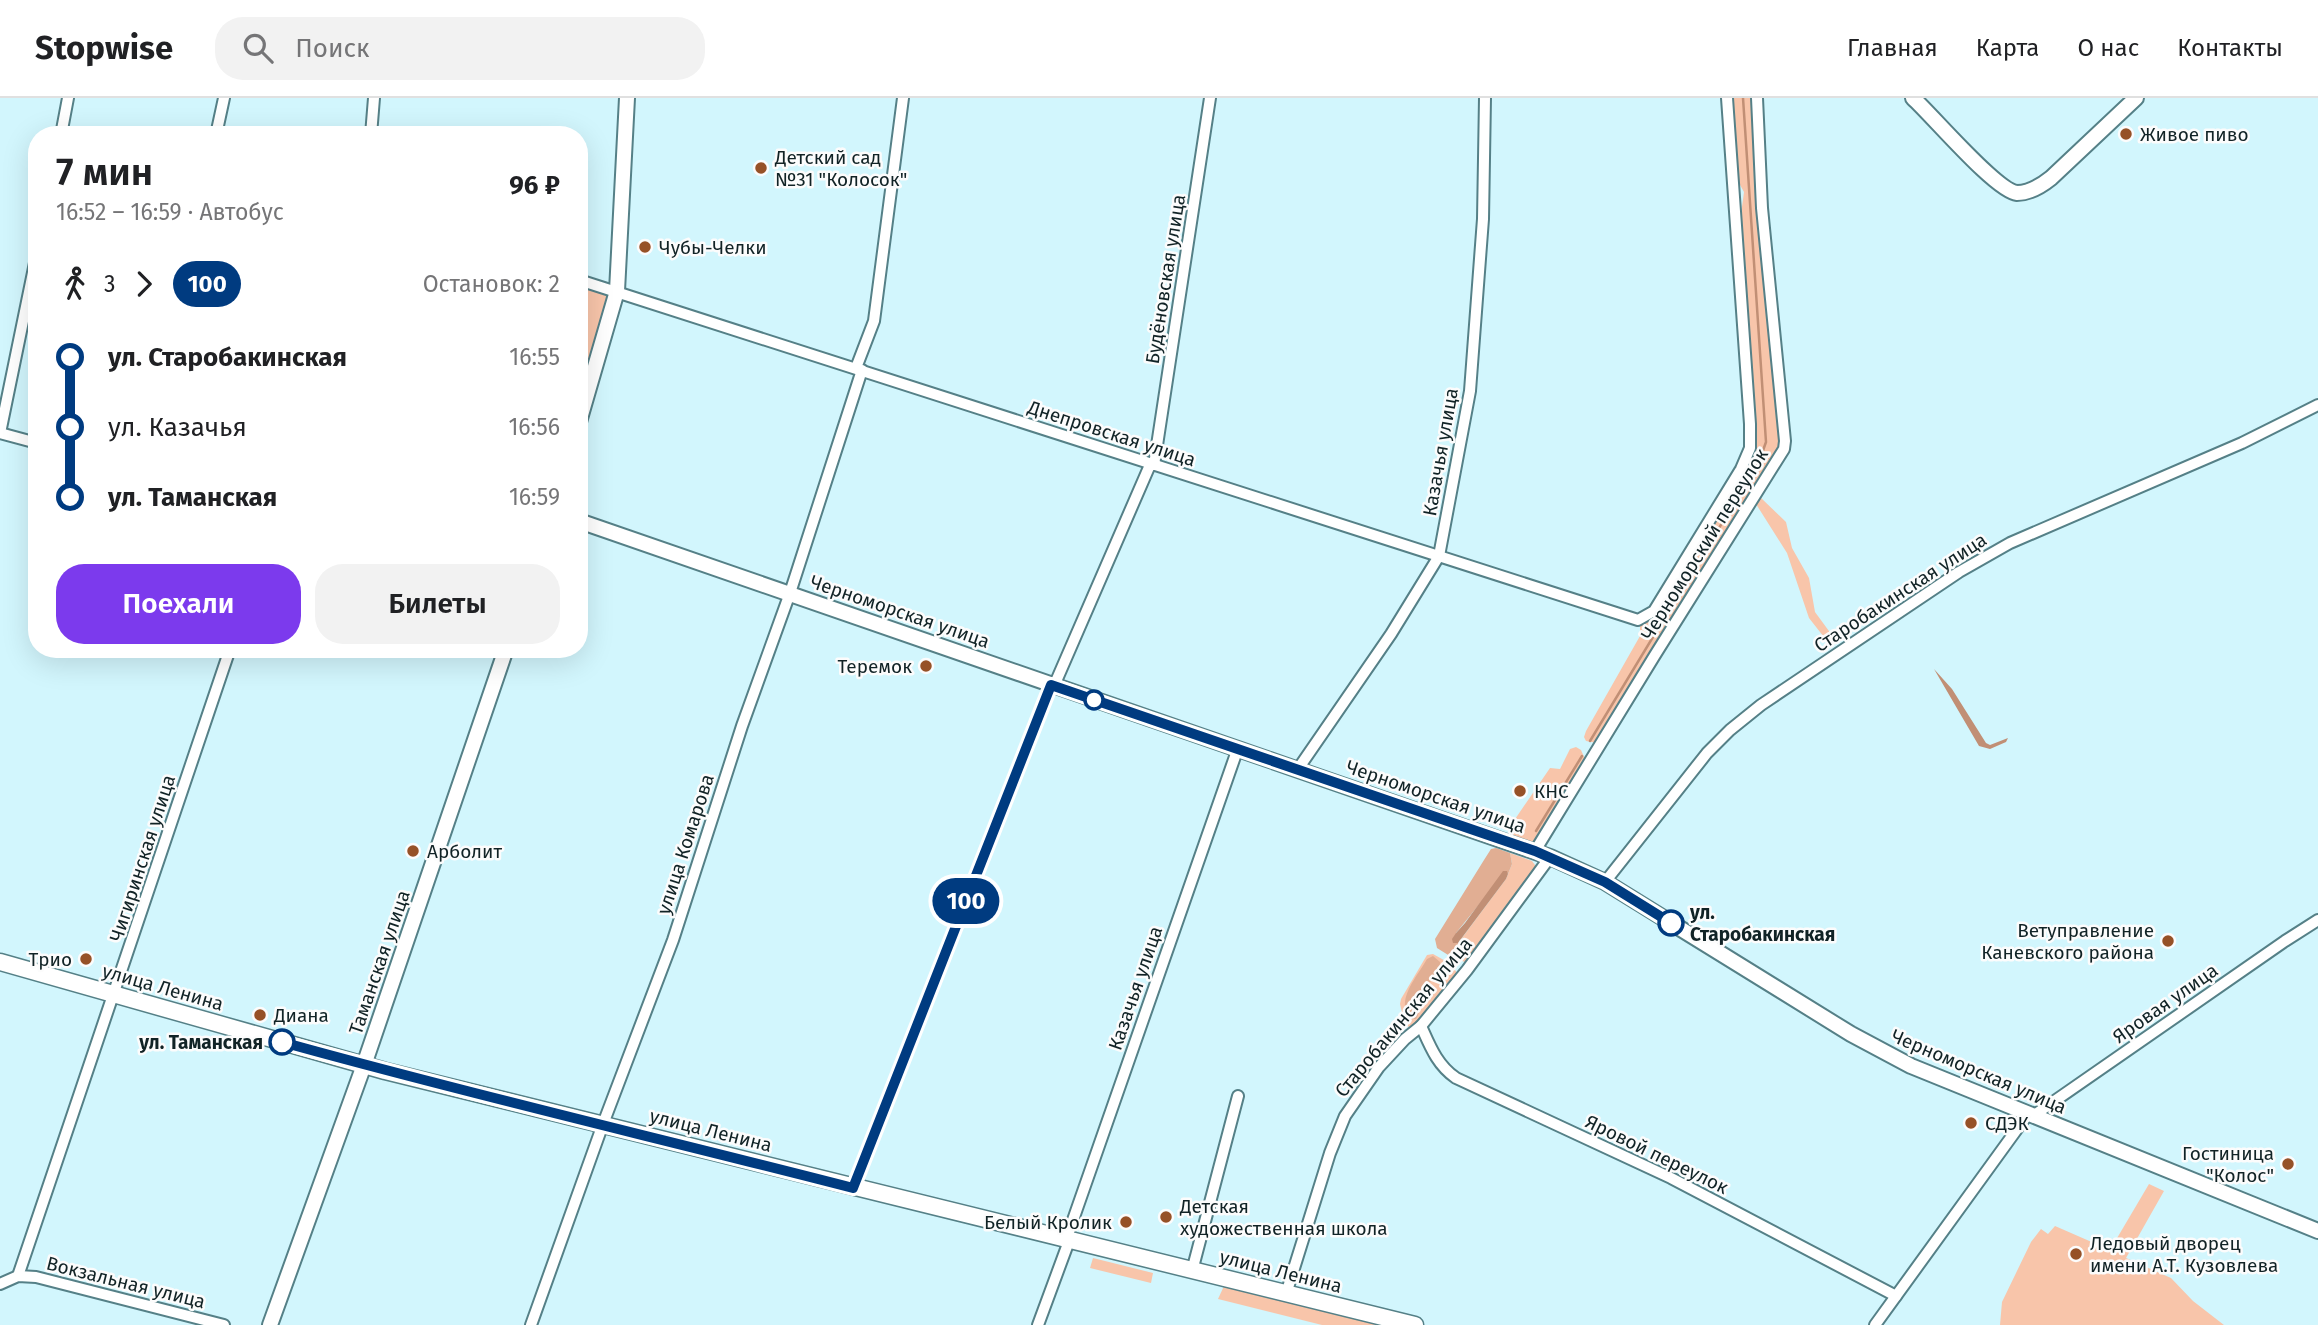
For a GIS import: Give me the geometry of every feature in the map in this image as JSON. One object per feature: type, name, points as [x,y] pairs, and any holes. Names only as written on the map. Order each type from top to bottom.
[{"type":"main road","name":"улица Ленина","points":[[0,962],[364,1065],[1415,1325]]},
{"type":"street","points":[[63,126],[68,98]]},
{"type":"street","points":[[218,126],[224,98]]},
{"type":"street","points":[[372,126],[374,98]]},
{"type":"street","points":[[588,391],[617,291],[627,98]]},
{"type":"street","name":"улица Комарова","points":[[531,1325],[673,940],[742,726],[790,593],[874,321],[903,98]]},
{"type":"street","name":"Будёновская улица","points":[[853,1188],[1053,685],[1152,465],[1210,98]]},
{"type":"street","name":"Казачья улица","points":[[1298,769],[1391,634],[1439,556],[1470,391],[1483,219],[1485,98]]},
{"type":"street","name":"Днепровская улица","points":[[588,283],[1634,620],[1641,620],[1654,611],[1741,469],[1750,448],[1727,98]]},
{"type":"street","name":"Черноморский переулок","points":[[1535,851],[1784,449],[1762,208],[1756,98]]},
{"type":"street","points":[[1913,98],[1990,176],[2007,190],[2016,192],[2042,185],[2136,98]]},
{"type":"street","points":[[28,297],[0,433],[28,441]]},
{"type":"street","name":"Старобакинская улица","points":[[1605,882],[1707,753],[1730,730],[1761,705],[1937,587],[2010,543],[2242,443],[2318,405]]},
{"type":"street","name":"Черноморская улица","points":[[588,524],[1550,857],[1605,882],[1880,1049],[1933,1076],[2318,1231]]},
{"type":"street","name":"Чигиринская улица","points":[[18,1276],[227,658]]},
{"type":"street","name":"Таманская улица","points":[[270,1325],[364,1065],[503,658]]},
{"type":"street","name":"Казачья улица","points":[[1038,1325],[1238,748]]},
{"type":"street","name":"Старобакинская улица","points":[[1286,1294],[1330,1153],[1341,1122],[1353,1102],[1379,1067],[1421,1026],[1467,970],[1550,857]]},
{"type":"street","name":"Яровая улица","points":[[1875,1325],[2030,1115],[2318,920]]},
{"type":"street","name":"Яровой переулок","points":[[1421,1026],[1433,1054],[1448,1073],[1456,1078],[1671,1178],[1896,1296]]},
{"type":"street","points":[[1192,1271],[1238,1096]]},
{"type":"street","points":[[0,1283],[18,1276]]},
{"type":"street","name":"Вокзальная улица","points":[[18,1276],[44,1279],[224,1325]]},
{"type":"shaded area","points":[[1730,98],[1753,98],[1779,433],[1778,450],[1597,743],[1586,741],[1586,731],[1640,636],[1640,624],[1650,619],[1751,456],[1739,229],[1744,192],[1735,176]]},
{"type":"shaded area","points":[[588,287],[609,293],[588,363]]},
{"type":"shaded area","points":[[1760,497],[1786,522],[1792,548],[1809,578],[1815,612],[1837,642],[1831,646],[1809,618],[1787,553],[1756,504]]},
{"type":"shaded area","points":[[1934,669],[1952,689],[1986,743],[1990,745],[2008,738],[2006,742],[1990,749],[1979,746]]},
{"type":"shaded area","points":[[1576,747],[1581,750],[1585,759],[1535,844],[1512,836],[1508,832],[1509,828],[1550,768],[1560,769],[1570,749]]},
{"type":"shaded area","points":[[1491,849],[1510,853],[1512,864],[1508,874],[1506,871],[1456,933],[1458,943],[1462,938],[1464,943],[1461,953],[1453,958],[1437,948],[1435,939]]},
{"type":"shaded area","points":[[1510,853],[1532,861],[1535,869],[1468,963],[1453,958],[1464,943],[1462,938],[1506,879],[1512,864]]},
{"type":"shaded area","points":[[1503,871],[1507,871],[1506,879],[1458,943],[1453,943],[1452,939],[1456,933]]},
{"type":"shaded area","points":[[1433,954],[1451,964],[1457,973],[1419,1021],[1409,1027],[1405,1025],[1401,999],[1427,955]]},
{"type":"shaded area","points":[[1433,956],[1440,962],[1441,971],[1422,991],[1418,1016],[1416,1019],[1410,1019],[1406,1012],[1406,996],[1427,959]]},
{"type":"shaded area","name":"Ледовый дворец имени А.Т. Кузовлева","points":[[2149,1184],[2164,1191],[2126,1258],[2171,1278],[2193,1301],[2224,1325],[2000,1325],[2002,1302],[2031,1242],[2041,1229],[2048,1234],[2055,1226],[2110,1250]]},
{"type":"shaded area","points":[[1093,1258],[1153,1273],[1151,1283],[1090,1268]]},
{"type":"shaded area","points":[[1224,1286],[1384,1325],[1322,1325],[1218,1299]]},
{"type":"waterway","points":[[1590,741],[1759,462],[1766,442],[1743,98]]},
{"type":"waterway","points":[[1536,831],[1582,756]]},
{"type":"bus line","name":"100","points":[[282,1042],[385,1071],[853,1188],[1051,685],[1535,851],[1605,882],[1671,923]]},
{"type":"place","name":"Живое пиво","points":[[2126,134]]},
{"type":"place","name":"Детский сад №31 \"Колосок\"","points":[[761,168]]},
{"type":"place","name":"Чубы-Челки","points":[[645,247]]},
{"type":"place","name":"Теремок","points":[[926,666]]},
{"type":"place","name":"КНС","points":[[1520,791]]},
{"type":"place","name":"Арболит","points":[[413,851]]},
{"type":"place","name":"ул. Старобакинская","points":[[1671,923]]},
{"type":"place","name":"Ветуправление Каневского района","points":[[2168,941]]},
{"type":"place","name":"Трио","points":[[86,959]]},
{"type":"place","name":"Диана","points":[[260,1015]]},
{"type":"place","name":"ул. Таманская","points":[[282,1042]]},
{"type":"place","name":"СДЭК","points":[[1971,1123]]},
{"type":"place","name":"Гостиница \"Колос\"","points":[[2288,1164]]},
{"type":"place","name":"Детская художественная школа","points":[[1166,1217]]},
{"type":"place","name":"Белый Кролик","points":[[1126,1222]]},
{"type":"place","name":"Ледовый дворец имени А.Т. Кузовлева","points":[[2076,1254]]}]
